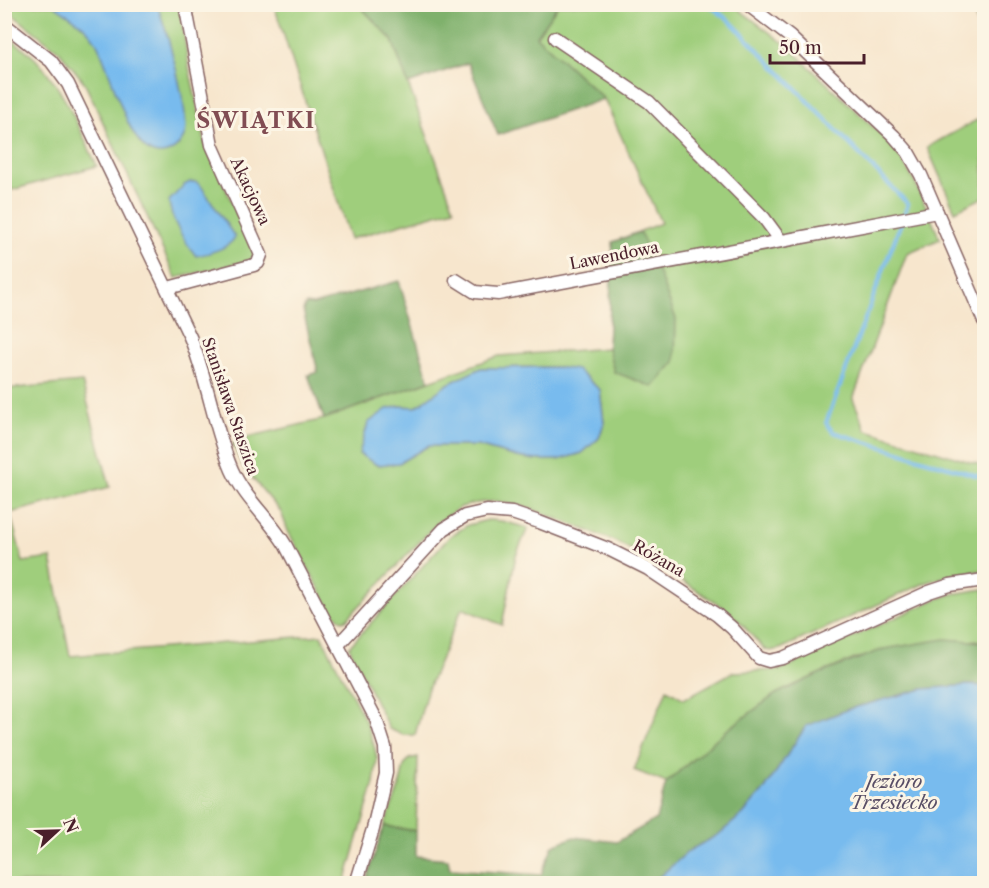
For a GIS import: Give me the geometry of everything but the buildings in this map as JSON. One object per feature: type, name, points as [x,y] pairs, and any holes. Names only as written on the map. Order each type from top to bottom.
[{"type":"street","name":"Akacjowa","points":[[168,288],[254,265],[258,263],[261,255],[212,144],[185,4]]},
{"type":"street","points":[[747,4],[790,38],[908,152],[921,175],[984,321]]},
{"type":"street","name":"Stanisława Staszica","points":[[4,24],[51,62],[68,84],[168,288],[198,356],[226,452],[237,480],[279,535],[376,719],[386,747],[384,785],[356,884]]},
{"type":"street","points":[[555,38],[649,102],[764,218],[781,241]]},
{"type":"street","name":"Lawendowa","points":[[456,280],[475,291],[498,294],[937,212]]},
{"type":"street","name":"Różana","points":[[338,645],[444,529],[465,516],[487,511],[504,511],[526,517],[608,549],[648,568],[709,608],[732,628],[756,655],[769,661],[783,658],[928,592],[950,585],[984,580]]},
{"type":"green space","points":[[7,5],[179,5],[189,67],[206,146],[255,252],[252,260],[176,278],[84,82],[59,51],[8,11]]},
{"type":"green space","points":[[274,5],[359,5],[392,40],[454,209],[350,239]]},
{"type":"green space","points":[[359,5],[558,5],[536,36],[604,99],[498,135],[468,63],[408,84],[392,40]]},
{"type":"green space","points":[[558,5],[733,5],[785,44],[888,141],[911,176],[940,239],[907,253],[853,399],[866,430],[984,466],[984,570],[947,576],[925,583],[780,649],[770,651],[764,649],[723,607],[642,555],[612,540],[529,508],[496,501],[461,507],[438,522],[346,620],[342,621],[332,612],[288,531],[281,512],[243,467],[233,444],[248,437],[324,419],[499,356],[608,348],[613,242],[661,223],[604,99],[536,36]],"holes":[[[557,367],[589,381],[600,390],[604,423],[599,438],[582,453],[558,460],[536,460],[478,446],[428,446],[399,463],[377,465],[360,454],[399,406],[416,407],[481,368]]]},
{"type":"green space","points":[[970,5],[984,5],[984,38]]},
{"type":"green space","points":[[5,35],[27,51],[50,76],[68,104],[97,166],[5,192]]},
{"type":"green space","points":[[984,116],[984,197],[955,211],[927,147]]},
{"type":"green space","points":[[640,232],[676,319],[675,362],[653,387],[614,372],[608,348],[613,242]]},
{"type":"green space","points":[[399,281],[429,381],[324,419],[308,375],[318,372],[303,310],[306,304],[313,305]]},
{"type":"green space","points":[[82,382],[110,487],[10,513],[23,562],[51,558],[70,656],[321,635],[367,724],[377,759],[374,783],[345,883],[5,883],[5,389]]},
{"type":"green space","points":[[488,520],[528,528],[516,555],[502,625],[462,608],[427,691],[415,735],[403,735],[389,729],[349,647],[450,536],[468,525]]},
{"type":"green space","points":[[984,589],[984,642],[976,640],[857,658],[776,694],[723,733],[666,783],[634,770],[667,689],[684,699],[733,672],[779,670],[932,601],[952,594]]},
{"type":"green space","points":[[945,639],[984,642],[984,686],[923,689],[849,709],[806,726],[765,789],[743,814],[718,835],[690,850],[652,883],[365,884],[384,826],[416,831],[416,856],[448,859],[450,869],[541,875],[553,845],[574,837],[617,842],[656,819],[666,783],[723,733],[776,694],[821,673],[884,649]]},
{"type":"green space","points":[[418,757],[416,831],[384,826],[399,788],[404,766],[409,759]]},
{"type":"water","points":[[54,5],[157,5],[171,50],[184,108],[185,134],[176,147],[162,154],[149,151],[139,141],[129,125],[100,49],[93,37],[80,24]]},
{"type":"water","points":[[196,182],[201,186],[235,237],[224,247],[196,256],[175,223],[169,201],[184,185]]},
{"type":"water","points":[[557,367],[577,370],[600,390],[604,423],[599,438],[582,453],[558,460],[536,460],[478,446],[428,446],[399,463],[377,465],[359,454],[368,423],[387,409],[399,406],[416,407],[448,384],[481,368]]},
{"type":"water","name":"Jezioro Trzesiecko","points":[[984,686],[984,883],[652,883],[690,850],[718,835],[743,814],[765,789],[806,726],[849,709],[923,689]]},
{"type":"waterway","points":[[707,4],[729,20],[908,204],[826,423],[833,432],[978,476]]},
{"type":"district","name":"ŚWIĄTKI","points":[[256,120]]}]
